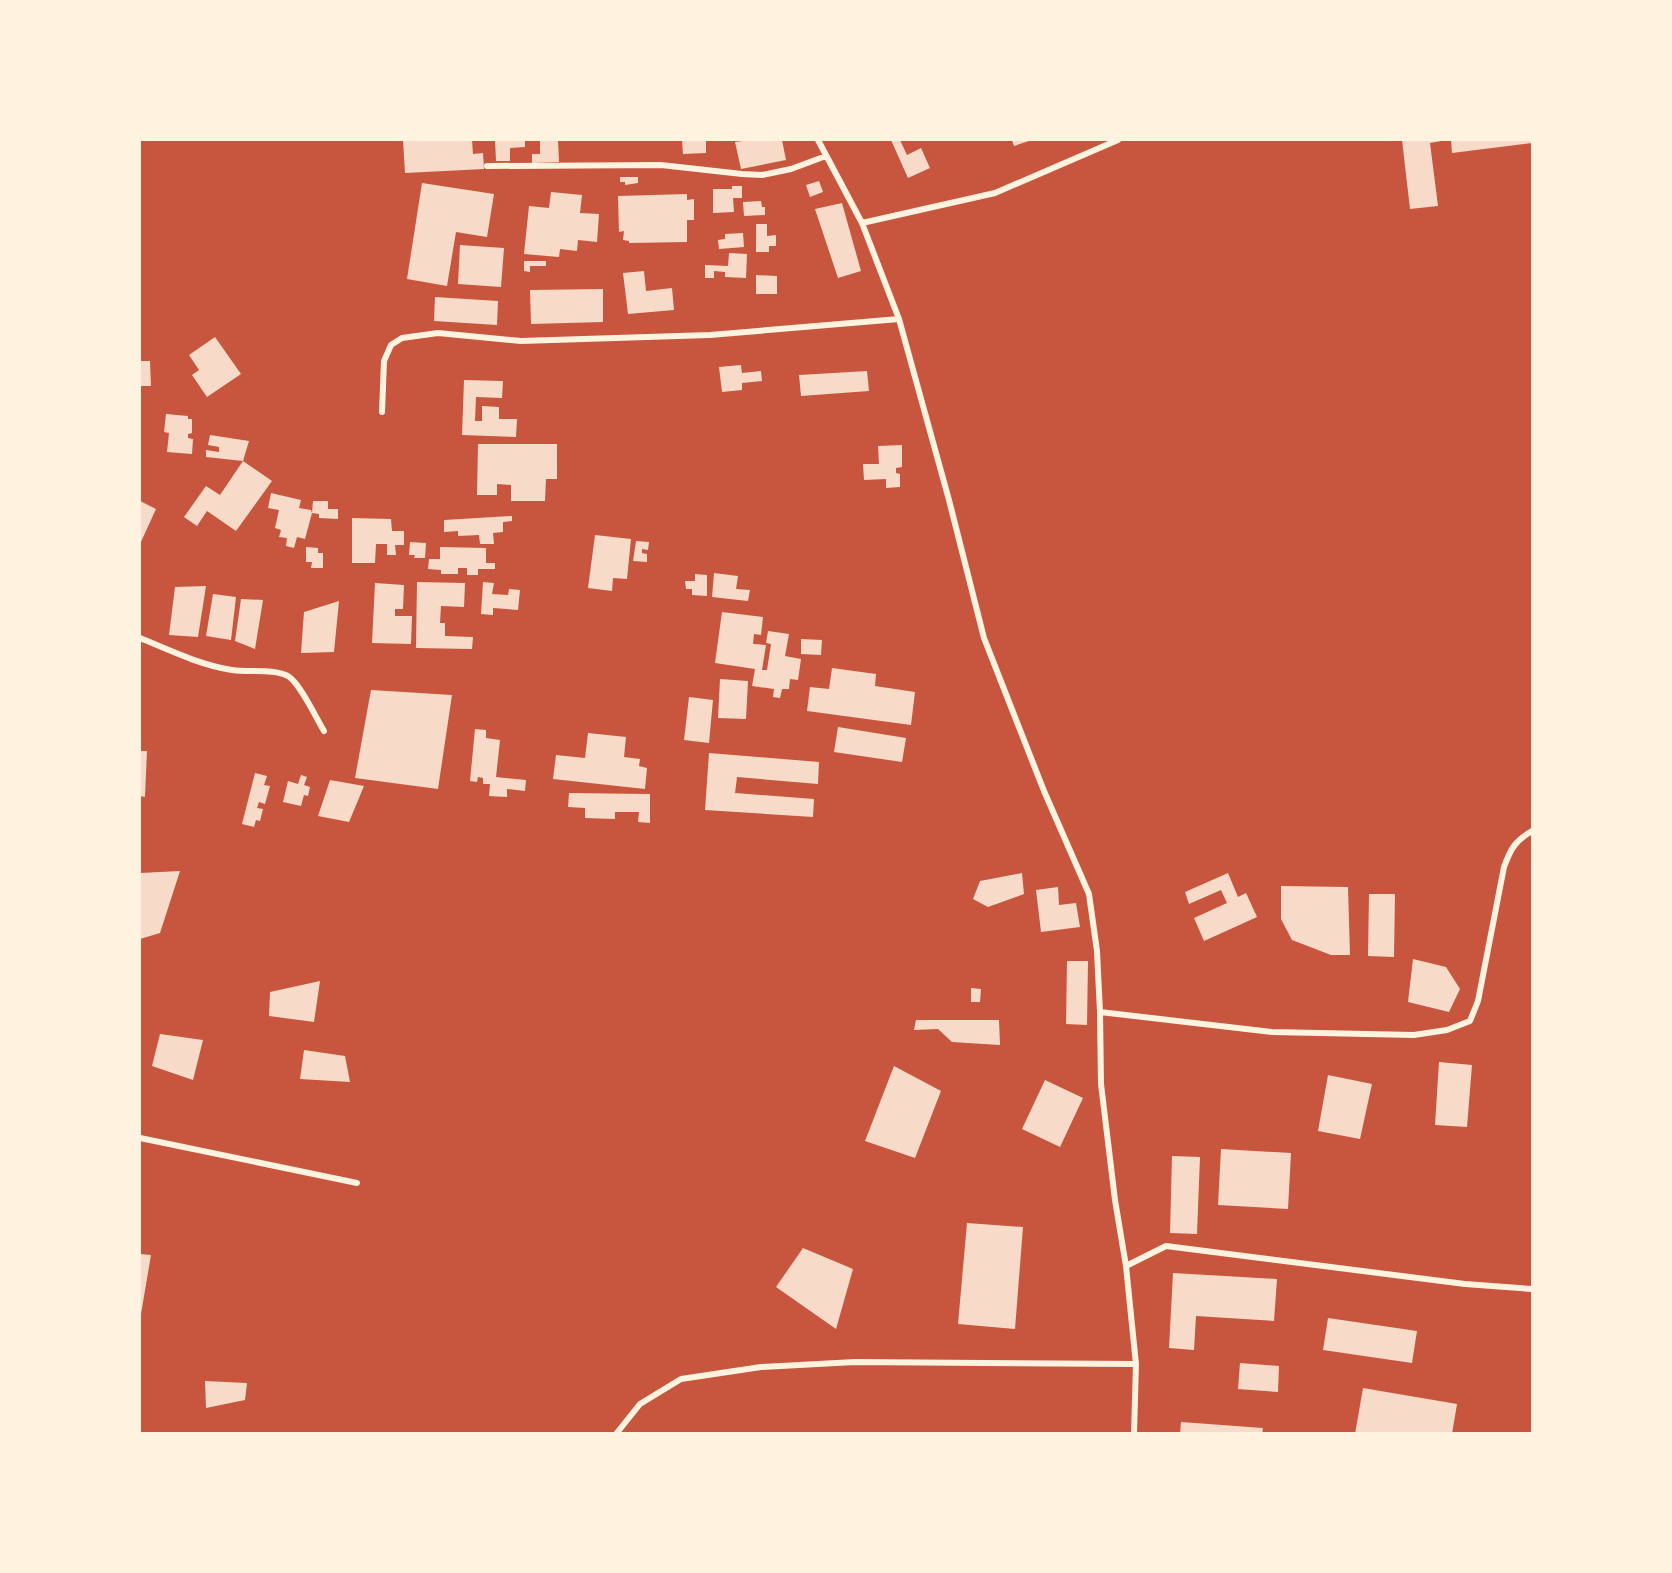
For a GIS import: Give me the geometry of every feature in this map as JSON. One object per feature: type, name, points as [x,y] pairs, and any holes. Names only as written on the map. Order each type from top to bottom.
[{"type":"street","points":[[818,140],[862,223],[899,319],[950,500],[984,638],[1044,791],[1089,894],[1100,1012],[1101,1084],[1115,1200],[1126,1266],[1136,1364],[1134,1434]]},
{"type":"street","points":[[862,223],[995,193],[1118,140]]},
{"type":"street","points":[[487,166],[661,165],[762,175],[791,169],[826,156]]},
{"type":"street","points":[[382,412],[384,360],[391,345],[402,338],[438,333],[521,341],[710,335],[899,319]]},
{"type":"street","points":[[140,638],[198,661],[232,670],[275,673],[289,677],[324,731]]},
{"type":"street","points":[[1100,1012],[1272,1032],[1414,1035],[1447,1030],[1470,1021],[1478,1002],[1504,867],[1511,850],[1519,839],[1533,831]]},
{"type":"street","points":[[140,1138],[357,1183]]},
{"type":"street","points":[[1126,1266],[1166,1246],[1466,1284],[1533,1289]]},
{"type":"street","points":[[616,1434],[640,1404],[681,1379],[761,1367],[855,1362],[1136,1364]]},
{"type":"building","points":[[403,140],[472,140],[473,154],[483,153],[484,169],[405,173]]},
{"type":"building","points":[[495,140],[525,140],[525,147],[510,148],[510,161],[496,161]]},
{"type":"building","points":[[558,140],[559,162],[532,163],[532,154],[540,154],[540,141]]},
{"type":"building","points":[[682,140],[706,140],[706,153],[683,154]]},
{"type":"building","points":[[782,140],[786,160],[741,169],[735,142]]},
{"type":"building","points":[[891,140],[900,140],[907,155],[921,148],[930,168],[908,178]]},
{"type":"building","points":[[1012,140],[1032,140],[1014,146]]},
{"type":"building","points":[[1402,140],[1447,140],[1430,143],[1438,206],[1410,209]]},
{"type":"building","points":[[1451,140],[1532,140],[1532,143],[1452,153]]},
{"type":"building","points":[[620,177],[638,177],[638,183],[625,185],[625,182],[620,182]]},
{"type":"building","points":[[819,181],[823,192],[810,197],[806,185]]},
{"type":"building","points":[[422,183],[494,194],[487,237],[456,232],[447,286],[407,279]]},
{"type":"building","points":[[732,186],[742,186],[742,198],[733,198],[734,212],[713,213],[713,189],[732,189]]},
{"type":"building","points":[[551,192],[582,195],[580,213],[599,214],[597,242],[578,240],[577,251],[560,249],[559,257],[524,254],[529,206],[549,208]]},
{"type":"building","points":[[687,194],[687,200],[694,199],[694,220],[687,220],[687,242],[629,243],[623,240],[624,231],[619,232],[618,196]]},
{"type":"building","points":[[761,201],[762,207],[765,207],[765,215],[744,216],[743,202]]},
{"type":"building","points":[[842,203],[861,271],[838,278],[815,209]]},
{"type":"building","points":[[756,224],[767,224],[767,236],[776,235],[776,246],[769,246],[769,252],[756,252]]},
{"type":"building","points":[[743,233],[744,247],[719,249],[718,240],[725,239],[725,234]]},
{"type":"building","points":[[460,245],[504,248],[501,287],[458,284]]},
{"type":"building","points":[[729,253],[747,254],[746,278],[725,277],[725,272],[714,271],[714,278],[705,278],[705,265],[728,266]]},
{"type":"building","points":[[524,261],[546,261],[546,266],[530,266],[530,272],[524,271]]},
{"type":"building","points":[[644,271],[646,291],[672,288],[674,310],[628,314],[623,273]]},
{"type":"building","points":[[756,275],[777,276],[777,294],[756,294]]},
{"type":"building","points":[[603,289],[603,322],[531,324],[530,290]]},
{"type":"building","points":[[435,297],[498,301],[497,325],[434,321]]},
{"type":"building","points":[[215,337],[241,374],[207,397],[192,375],[199,370],[189,355]]},
{"type":"building","points":[[140,361],[150,361],[151,386],[140,386]]},
{"type":"building","points":[[741,365],[742,373],[761,371],[762,381],[742,383],[742,390],[722,392],[719,367]]},
{"type":"building","points":[[867,371],[869,391],[801,396],[799,375]]},
{"type":"building","points":[[464,380],[503,381],[502,398],[476,397],[475,421],[482,421],[482,406],[499,407],[499,419],[517,419],[516,437],[462,435]]},
{"type":"building","points":[[166,414],[188,416],[188,419],[192,419],[192,433],[188,434],[188,438],[193,439],[192,454],[167,452],[169,433],[164,432]]},
{"type":"building","points":[[210,435],[249,441],[243,461],[206,457],[206,450],[219,452],[219,447],[208,445]]},
{"type":"building","points":[[478,444],[557,444],[557,479],[546,479],[545,501],[511,501],[511,485],[497,484],[497,495],[477,495]]},
{"type":"building","points":[[902,445],[902,467],[896,468],[896,473],[900,474],[900,487],[886,488],[886,479],[864,480],[863,464],[879,464],[878,446]]},
{"type":"building","points":[[243,461],[272,481],[236,531],[207,511],[197,526],[184,517],[206,486],[220,495]]},
{"type":"building","points":[[271,493],[301,500],[299,508],[311,510],[305,539],[297,537],[294,548],[286,546],[287,538],[279,537],[281,530],[275,528],[279,510],[268,508]]},
{"type":"building","points":[[140,501],[156,509],[140,544]]},
{"type":"building","points":[[313,501],[328,501],[328,509],[338,509],[338,519],[319,518],[319,514],[312,513]]},
{"type":"building","points":[[512,516],[512,521],[503,522],[503,532],[493,533],[494,544],[480,544],[479,535],[458,536],[458,531],[444,532],[444,520]]},
{"type":"building","points":[[352,518],[391,519],[392,531],[404,531],[404,545],[395,545],[396,555],[387,555],[387,544],[376,544],[375,563],[352,563]]},
{"type":"building","points":[[595,535],[631,539],[627,579],[613,578],[612,591],[588,588]]},
{"type":"building","points":[[636,541],[649,542],[648,550],[642,549],[642,553],[647,554],[647,562],[633,561]]},
{"type":"building","points":[[410,542],[426,543],[425,558],[414,558],[415,555],[409,555]]},
{"type":"building","points":[[306,547],[318,548],[318,553],[323,553],[323,568],[311,568],[312,562],[306,562]]},
{"type":"building","points":[[440,547],[486,548],[486,563],[495,563],[495,569],[478,569],[478,575],[467,575],[467,568],[458,568],[458,574],[441,574],[441,570],[428,569],[429,559],[440,559]]},
{"type":"building","points":[[714,573],[738,576],[736,589],[750,590],[748,601],[712,597]]},
{"type":"building","points":[[695,574],[707,575],[707,596],[692,595],[692,589],[686,589],[685,581],[695,581]]},
{"type":"building","points":[[417,582],[465,583],[464,607],[441,606],[440,623],[445,623],[445,636],[473,637],[472,649],[416,648]]},
{"type":"building","points":[[483,582],[494,583],[492,594],[508,595],[509,589],[520,590],[518,610],[493,608],[493,615],[481,614]]},
{"type":"building","points":[[375,583],[404,585],[403,609],[395,609],[395,616],[412,616],[411,644],[372,643]]},
{"type":"building","points":[[206,586],[198,637],[169,635],[175,587]]},
{"type":"building","points":[[213,594],[236,597],[231,640],[206,636]]},
{"type":"building","points":[[241,599],[263,600],[255,649],[235,641]]},
{"type":"building","points":[[339,601],[334,652],[301,653],[304,612]]},
{"type":"building","points":[[722,612],[763,617],[761,635],[754,634],[753,644],[766,645],[762,670],[767,670],[771,644],[766,643],[768,631],[789,634],[785,656],[801,659],[798,680],[790,679],[789,689],[782,689],[780,698],[773,697],[774,689],[752,686],[755,669],[715,663]]},
{"type":"building","points":[[801,639],[822,640],[821,655],[801,654]]},
{"type":"building","points":[[832,668],[876,674],[875,686],[915,692],[911,725],[807,711],[810,687],[829,689]]},
{"type":"building","points":[[720,679],[748,681],[746,719],[718,718]]},
{"type":"building","points":[[371,690],[452,695],[438,789],[355,778]]},
{"type":"building","points":[[689,697],[713,700],[709,743],[684,740]]},
{"type":"building","points":[[838,727],[906,738],[902,762],[834,752]]},
{"type":"building","points":[[475,729],[486,730],[486,738],[500,740],[496,777],[526,780],[525,791],[507,789],[507,797],[489,796],[490,784],[483,784],[483,778],[478,777],[477,782],[470,781]]},
{"type":"building","points":[[588,733],[626,737],[624,757],[640,759],[639,766],[647,768],[645,789],[553,779],[556,755],[585,758]]},
{"type":"building","points":[[140,751],[147,751],[145,797],[140,796]]},
{"type":"building","points":[[709,753],[819,762],[818,784],[737,777],[735,793],[814,799],[813,817],[705,810]]},
{"type":"building","points":[[255,773],[267,776],[264,785],[270,786],[265,804],[259,802],[257,808],[263,809],[260,821],[256,820],[254,827],[242,824]]},
{"type":"building","points":[[301,775],[307,777],[304,785],[310,787],[308,796],[304,795],[301,806],[283,802],[288,781],[298,784]]},
{"type":"building","points":[[330,780],[364,786],[349,822],[318,816]]},
{"type":"building","points":[[569,793],[650,794],[650,823],[638,822],[639,812],[615,812],[615,819],[585,818],[585,808],[568,807]]},
{"type":"building","points":[[180,871],[160,933],[140,939],[140,873]]},
{"type":"building","points":[[1022,873],[1024,894],[988,907],[973,899],[980,881]]},
{"type":"building","points":[[1228,873],[1238,897],[1246,893],[1257,917],[1204,941],[1194,918],[1227,903],[1221,890],[1189,904],[1185,892]]},
{"type":"building","points":[[1281,886],[1348,887],[1350,955],[1331,955],[1292,940],[1281,919]]},
{"type":"building","points":[[1058,887],[1059,905],[1076,903],[1080,927],[1041,932],[1036,890]]},
{"type":"building","points":[[1369,894],[1395,894],[1394,957],[1368,956]]},
{"type":"building","points":[[1413,959],[1446,967],[1460,989],[1449,1012],[1408,1002]]},
{"type":"building","points":[[1067,961],[1088,961],[1087,1025],[1066,1024]]},
{"type":"building","points":[[320,981],[314,1022],[269,1016],[270,992]]},
{"type":"building","points":[[971,988],[981,989],[980,1002],[971,1002]]},
{"type":"building","points":[[916,1020],[999,1020],[1000,1045],[952,1042],[938,1029],[914,1030]]},
{"type":"building","points":[[160,1034],[203,1040],[193,1080],[152,1066]]},
{"type":"building","points":[[304,1050],[345,1056],[350,1082],[300,1079]]},
{"type":"building","points":[[1439,1062],[1472,1065],[1467,1127],[1435,1125]]},
{"type":"building","points":[[894,1066],[941,1091],[915,1158],[865,1141]]},
{"type":"building","points":[[1328,1075],[1372,1084],[1360,1139],[1318,1131]]},
{"type":"building","points":[[1045,1080],[1083,1098],[1060,1147],[1022,1129]]},
{"type":"building","points":[[1221,1149],[1291,1153],[1288,1209],[1218,1205]]},
{"type":"building","points":[[1172,1156],[1200,1157],[1197,1234],[1170,1233]]},
{"type":"building","points":[[967,1223],[1023,1227],[1015,1329],[958,1324]]},
{"type":"building","points":[[803,1248],[853,1269],[836,1329],[776,1287]]},
{"type":"building","points":[[140,1254],[151,1255],[141,1314],[140,1314]]},
{"type":"building","points":[[1173,1273],[1277,1279],[1274,1321],[1196,1316],[1194,1350],[1169,1348]]},
{"type":"building","points":[[1328,1318],[1417,1331],[1412,1363],[1323,1350]]},
{"type":"building","points":[[1240,1363],[1279,1366],[1278,1392],[1238,1389]]},
{"type":"building","points":[[205,1381],[247,1383],[245,1400],[206,1408]]},
{"type":"building","points":[[1363,1388],[1457,1404],[1452,1434],[1355,1434]]},
{"type":"building","points":[[1181,1422],[1263,1428],[1262,1434],[1180,1434]]}]
